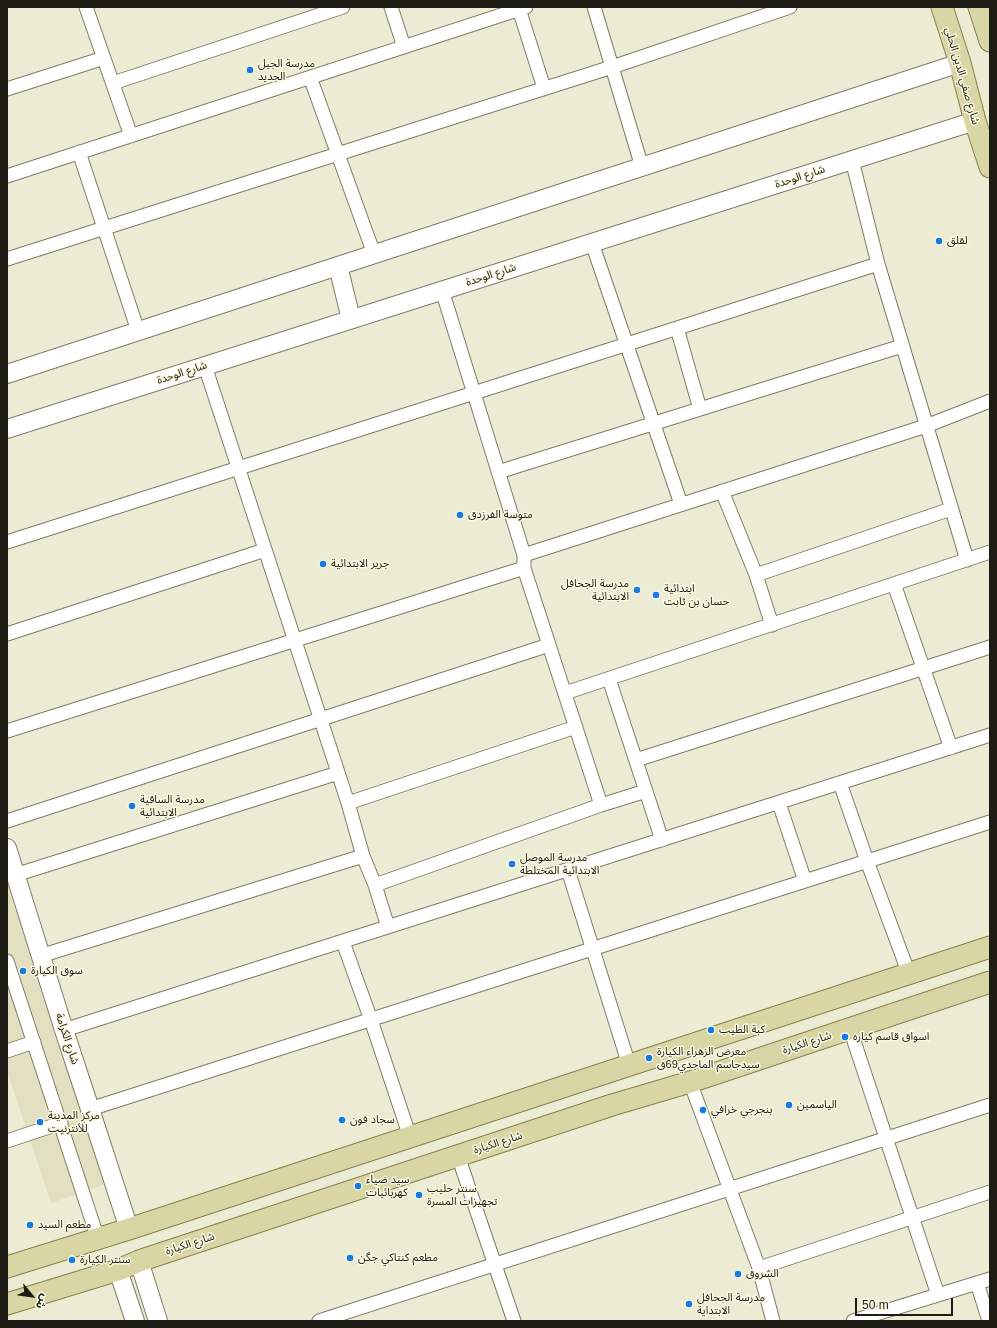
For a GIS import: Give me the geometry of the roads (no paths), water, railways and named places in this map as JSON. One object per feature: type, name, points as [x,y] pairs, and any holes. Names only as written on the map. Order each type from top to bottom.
[{"type":"main road","name":"شارع صفي الدين الحلي","points":[[942,7],[990,167]]},
{"type":"main road","points":[[979,7],[990,41]]},
{"type":"main road","points":[[7,1267],[129,1229],[990,947]]},
{"type":"main road","name":"شارع الكيارة","points":[[7,1304],[118,1270],[139,1261],[458,1156],[690,1082],[990,982]]},
{"type":"main road","points":[[602,1074],[612,1106]]},
{"type":"street","points":[[391,7],[404,47]]},
{"type":"street","points":[[594,7],[642,167]]},
{"type":"street","points":[[7,258],[612,67],[790,7]]},
{"type":"street","points":[[89,8],[112,83],[131,136]]},
{"type":"street","points":[[112,83],[339,8]]},
{"type":"street","points":[[7,176],[522,8],[544,88]]},
{"type":"street","points":[[7,89],[104,58]]},
{"type":"street","points":[[7,374],[960,63]]},
{"type":"street","points":[[310,77],[374,254]]},
{"type":"street","name":"شارع الوحدة","points":[[7,429],[975,121]]},
{"type":"street","points":[[79,152],[138,331]]},
{"type":"street","points":[[852,160],[878,264],[967,560]]},
{"type":"street","points":[[592,243],[681,504]]},
{"type":"street","points":[[7,542],[878,264]]},
{"type":"street","points":[[338,266],[351,319]]},
{"type":"street","points":[[442,290],[549,645],[602,805]]},
{"type":"street","points":[[677,328],[700,409]]},
{"type":"street","points":[[498,472],[902,346]]},
{"type":"street","points":[[205,366],[321,719],[363,856],[375,885],[388,927]]},
{"type":"street","points":[[7,731],[295,640],[524,561],[681,504],[926,426],[990,401]]},
{"type":"street","points":[[722,491],[756,575],[772,625]]},
{"type":"street","points":[[756,575],[951,509]]},
{"type":"street","points":[[7,634],[265,550]]},
{"type":"street","points":[[565,693],[990,552]]},
{"type":"street","points":[[894,584],[951,748]]},
{"type":"street","points":[[7,821],[549,645]]},
{"type":"street","points":[[636,760],[990,647]]},
{"type":"street","points":[[608,679],[662,840]]},
{"type":"street","points":[[348,803],[576,726]]},
{"type":"street","points":[[64,1030],[990,735]]},
{"type":"street","points":[[15,875],[338,773]]},
{"type":"street","points":[[840,783],[909,974]]},
{"type":"street","points":[[375,885],[646,791]]},
{"type":"street","points":[[779,803],[805,881]]},
{"type":"street","points":[[90,1109],[990,822]]},
{"type":"street","name":"شارع الكرامة","points":[[7,848],[40,956],[129,1229]]},
{"type":"street","points":[[40,956],[363,856]]},
{"type":"street","points":[[568,870],[629,1065]]},
{"type":"street","points":[[343,942],[410,1137]]},
{"type":"street","points":[[7,963],[98,1239]]},
{"type":"street","points":[[850,1029],[938,1295]]},
{"type":"street","points":[[7,1051],[34,1042]]},
{"type":"street","points":[[690,1082],[759,1268],[773,1321]]},
{"type":"street","points":[[319,1321],[990,1105]]},
{"type":"street","points":[[7,1140],[60,1123]]},
{"type":"street","points":[[458,1156],[514,1321]]},
{"type":"street","points":[[759,1268],[990,1192]]},
{"type":"street","points":[[139,1261],[158,1321]]},
{"type":"street","points":[[118,1270],[134,1321]]},
{"type":"street","points":[[854,1321],[984,1281],[989,1321]]},
{"type":"place","name":"مدرسة الجيل الجديد","points":[[250,70]]},
{"type":"place","name":"لقلق","points":[[939,241]]},
{"type":"place","name":"متوسة الفرزدق","points":[[460,515]]},
{"type":"place","name":"جرير الابتدائية","points":[[323,564]]},
{"type":"place","name":"مدرسة الجحافل الابتدائية","points":[[637,590]]},
{"type":"place","name":"ابتدائية حسان بن ثابت","points":[[656,595]]},
{"type":"place","name":"مدرسة الساقية الابتدائية","points":[[132,806]]},
{"type":"place","name":"مدرسة الموصل الابتدائية المختلطة","points":[[512,864]]},
{"type":"place","name":"سوق الكيارة","points":[[23,971]]},
{"type":"place","name":"كبة الطيب","points":[[711,1030]]},
{"type":"place","name":"اسواق قاسم كياره","points":[[845,1037]]},
{"type":"place","name":"معرض الزهراء الكيارة سيدجاسم الماجدي69ق","points":[[649,1058]]},
{"type":"place","name":"الياسمين","points":[[789,1105]]},
{"type":"place","name":"بنجرجي خرافي","points":[[703,1110]]},
{"type":"place","name":"سجاد فون","points":[[342,1120]]},
{"type":"place","name":"مركز المدينة للأنترنيت","points":[[40,1122]]},
{"type":"place","name":"سيد ضياء كهربائيات","points":[[358,1186]]},
{"type":"place","name":"سنتر حليب تجهيزات المسرة","points":[[419,1195]]},
{"type":"place","name":"مطعم السيد","points":[[30,1225]]},
{"type":"place","name":"مطعم كنتاكي جگن","points":[[350,1258]]},
{"type":"place","name":"سنتر الكيارة","points":[[72,1260]]},
{"type":"place","name":"الشروق","points":[[738,1274]]},
{"type":"place","name":"مدرسة الجحافل الابتداية","points":[[689,1304]]}]
